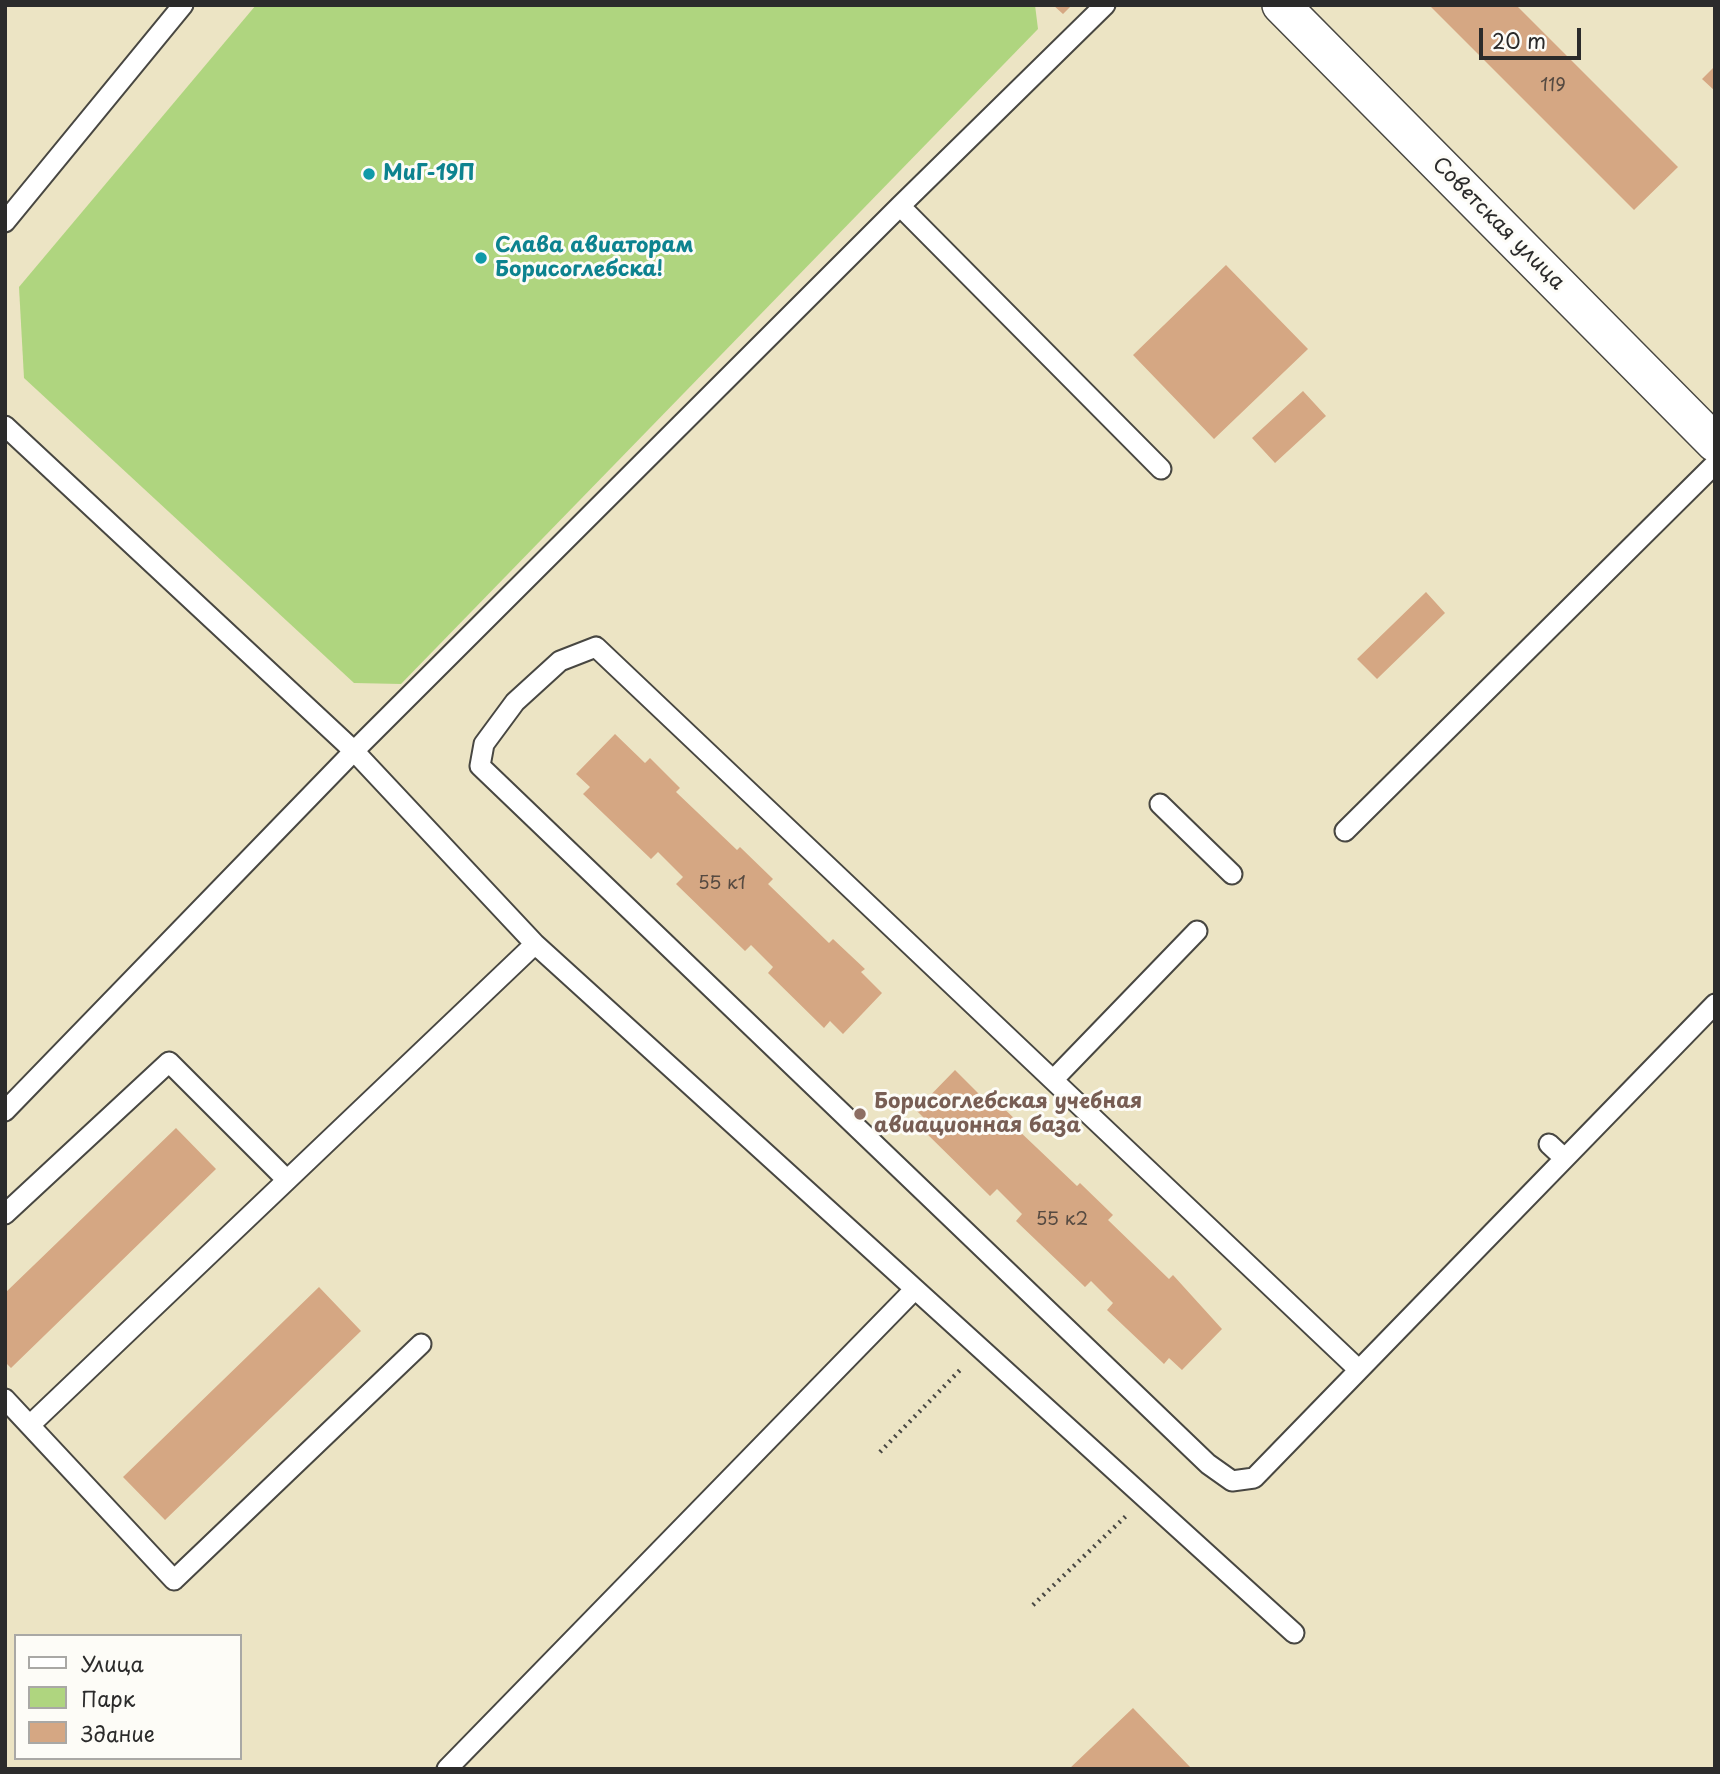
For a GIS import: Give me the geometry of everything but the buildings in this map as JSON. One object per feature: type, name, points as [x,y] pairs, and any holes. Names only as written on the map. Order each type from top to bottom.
[{"type":"street","name":"Советская улица","points":[[1281,5],[1715,443]]},
{"type":"lane","points":[[5,222],[183,5]]},
{"type":"lane","points":[[5,1111],[354,751],[1105,5]]},
{"type":"lane","points":[[900,206],[1161,469]]},
{"type":"lane","points":[[5,426],[354,751],[535,944],[1294,1633]]},
{"type":"lane","points":[[1345,831],[1715,464]]},
{"type":"lane","points":[[1359,1370],[596,647],[560,661],[514,702],[484,744],[480,766],[1208,1464],[1232,1481],[1254,1478],[1715,1004]]},
{"type":"lane","points":[[1160,804],[1231,874]]},
{"type":"lane","points":[[1053,1080],[1197,931]]},
{"type":"lane","points":[[30,1424],[535,944]]},
{"type":"lane","points":[[5,1214],[169,1062],[287,1180]]},
{"type":"lane","points":[[1549,1144],[1564,1158]]},
{"type":"lane","points":[[447,1769],[915,1289]]},
{"type":"lane","points":[[5,1399],[174,1580],[421,1344]]},
{"type":"path","points":[[880,1452],[981,1349]]},
{"type":"path","points":[[1033,1605],[1145,1498]]},
{"type":"green space","points":[[256,5],[1035,5],[1038,29],[401,684],[354,683],[24,378],[19,287]]},
{"type":"place","name":"МиГ-19П","points":[[369,174]]},
{"type":"place","name":"Слава авиаторам Борисоглебска!","points":[[481,258]]},
{"type":"place","name":"Борисоглебская учебная авиационная база","points":[[860,1114]]}]
